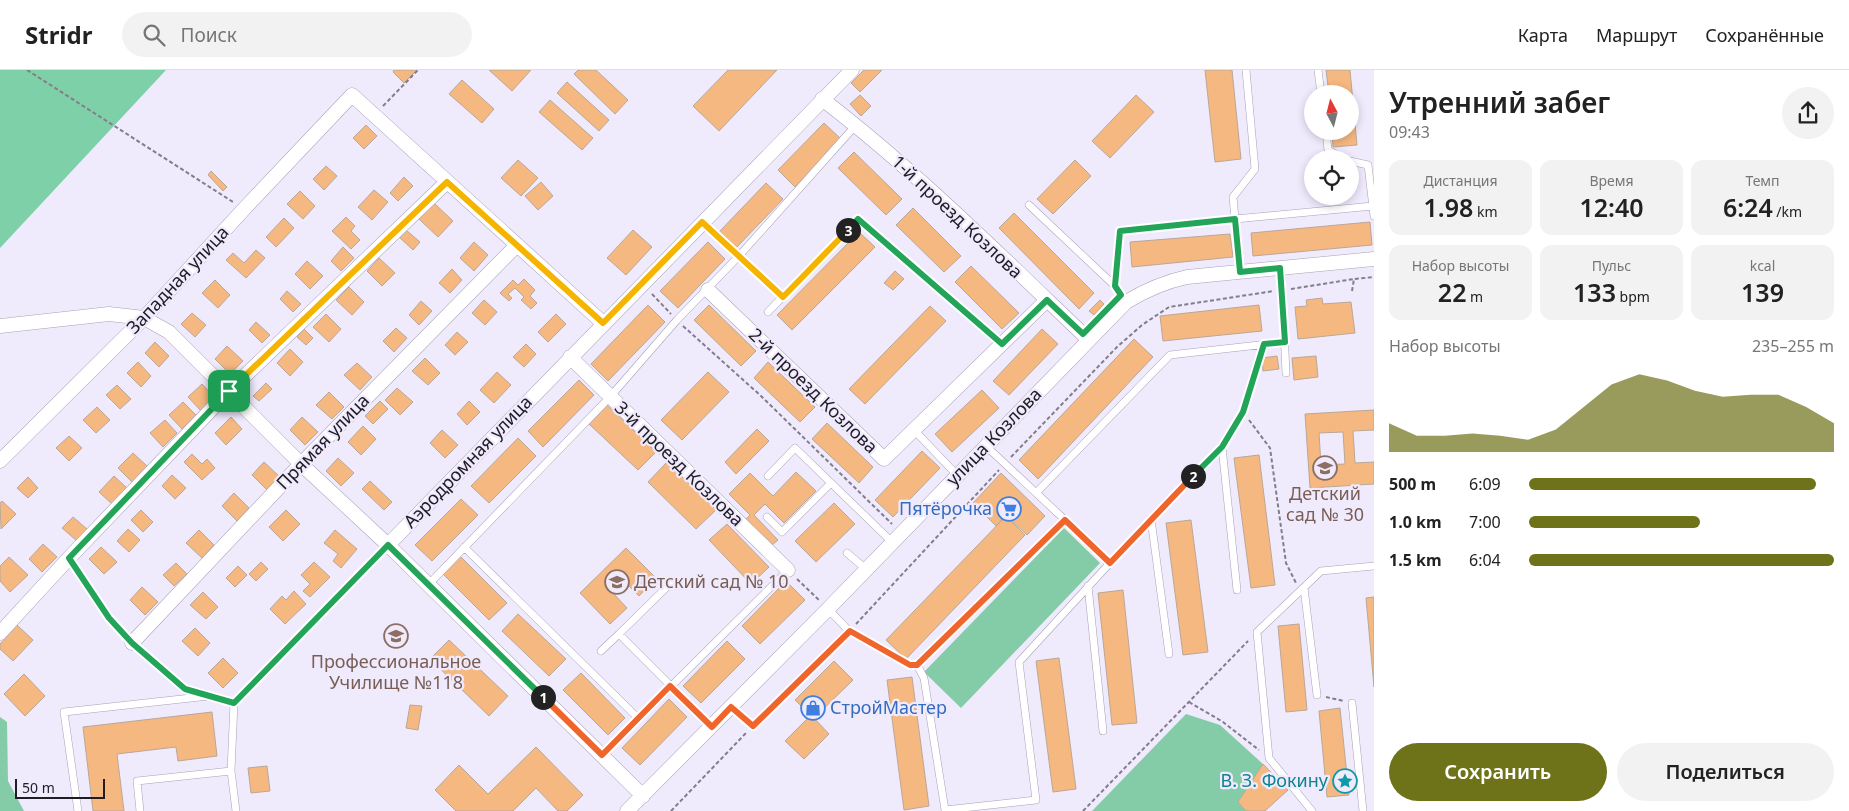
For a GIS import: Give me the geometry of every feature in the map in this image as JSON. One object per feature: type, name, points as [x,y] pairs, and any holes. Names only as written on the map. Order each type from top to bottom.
[{"type":"street","name":"Аэродромная улица","points":[[388,545],[852,70]]},
{"type":"street","name":"Западная улица","points":[[0,461],[144,318],[352,95],[375,115]]},
{"type":"street","name":"1-й проезд Козлова","points":[[822,99],[856,125],[930,190],[1088,340]]},
{"type":"street","points":[[375,115],[603,323]]},
{"type":"street","points":[[0,633],[229,391],[447,182]]},
{"type":"street","name":"Прямая улица","points":[[132,643],[301,464],[517,245]]},
{"type":"street","name":"улица Козлова","points":[[628,811],[712,727],[824,605],[866,569],[1126,302],[1144,291],[1166,282],[1188,277],[1374,259]]},
{"type":"street","name":"2-й проезд Козлова","points":[[708,290],[884,459],[1047,300]]},
{"type":"street","points":[[0,326],[109,314],[144,318],[169,332],[301,464],[388,545],[643,796],[640,811]]},
{"type":"street","name":"3-й проезд Козлова","points":[[570,358],[788,570]]},
{"type":"lane","points":[[1240,272],[1234,197],[1256,169],[1246,70]]},
{"type":"lane","points":[[1318,70],[1320,85]]},
{"type":"lane","points":[[428,585],[610,397],[677,320],[708,290],[856,125]]},
{"type":"lane","points":[[1359,163],[1368,165],[1374,216]]},
{"type":"lane","points":[[1029,205],[1115,286],[1126,302]]},
{"type":"lane","points":[[1115,286],[1120,231],[1373,206]]},
{"type":"lane","points":[[768,312],[858,219],[1002,344]]},
{"type":"lane","points":[[702,222],[783,297]]},
{"type":"lane","points":[[1280,268],[1286,373]]},
{"type":"lane","points":[[1036,493],[1170,355],[1285,342]]},
{"type":"lane","points":[[917,665],[924,678],[945,810],[1036,800],[1019,662],[1151,519],[1222,447],[1243,412],[1264,344]]},
{"type":"lane","points":[[914,430],[957,475]]},
{"type":"lane","points":[[986,446],[1110,563]]},
{"type":"lane","points":[[1222,447],[1237,590]]},
{"type":"lane","points":[[768,476],[795,448],[831,483],[897,537]]},
{"type":"lane","points":[[766,517],[782,532],[831,483]]},
{"type":"lane","points":[[1151,519],[1169,654]]},
{"type":"lane","points":[[824,605],[850,631],[910,665],[917,665],[1065,520]]},
{"type":"lane","name":"Аэродромная улица","points":[[234,703],[388,545]]},
{"type":"lane","points":[[464,547],[638,720]]},
{"type":"lane","points":[[847,553],[866,569]]},
{"type":"lane","points":[[69,558],[109,618],[132,643],[185,689],[234,703],[231,771],[236,811]]},
{"type":"lane","points":[[1312,811],[1269,758],[1257,632],[1321,571],[1374,566]]},
{"type":"lane","points":[[602,755],[788,570]]},
{"type":"lane","points":[[601,651],[671,583]]},
{"type":"lane","points":[[1088,586],[1103,731]]},
{"type":"lane","points":[[1302,590],[1317,694]]},
{"type":"lane","points":[[731,707],[753,726],[850,631]]},
{"type":"lane","points":[[619,634],[712,727]]},
{"type":"lane","points":[[78,811],[64,712],[209,696]]},
{"type":"lane","points":[[1352,702],[1363,811]]},
{"type":"lane","points":[[140,811],[137,781],[231,771]]},
{"type":"path","points":[[27,70],[244,209]]},
{"type":"path","points":[[375,115],[418,70]]},
{"type":"path","points":[[850,631],[1005,463],[1117,347],[1142,325],[1169,307],[1354,279],[1374,278]]},
{"type":"path","points":[[1352,291],[1354,279]]},
{"type":"path","points":[[642,284],[677,320],[760,395],[897,537]]},
{"type":"path","points":[[1243,412],[1270,448],[1286,563],[1302,590]]},
{"type":"path","points":[[788,570],[824,605]]},
{"type":"path","points":[[824,605],[826,595]]},
{"type":"path","points":[[1083,811],[1257,632]]},
{"type":"path","points":[[1317,694],[1352,702]]},
{"type":"path","points":[[1189,702],[1223,722],[1269,758]]},
{"type":"path","points":[[671,811],[753,726]]},
{"type":"green space","points":[[0,70],[166,70],[0,248]]},
{"type":"green space","points":[[1064,528],[1100,563],[961,708],[924,672]]},
{"type":"green space","points":[[1186,714],[1220,725],[1263,764],[1238,802],[1246,811],[1092,811]]},
{"type":"green space","points":[[0,717],[7,722],[8,781],[24,811],[0,811]]},
{"type":"building","points":[[394,70],[417,70],[404,83],[393,72]]},
{"type":"building","points":[[489,70],[531,70],[512,91]]},
{"type":"building","points":[[578,70],[596,70],[628,100],[615,114],[574,74]]},
{"type":"building","points":[[728,70],[777,70],[719,131],[693,106]]},
{"type":"building","points":[[864,70],[882,70],[860,92],[851,83]]},
{"type":"building","points":[[1205,70],[1232,70],[1241,159],[1215,162]]},
{"type":"building","points":[[1326,70],[1350,70],[1351,85],[1328,85]]},
{"type":"building","points":[[462,80],[494,109],[482,123],[449,94]]},
{"type":"building","points":[[567,82],[609,120],[599,131],[557,93]]},
{"type":"building","points":[[860,95],[871,106],[861,116],[850,104]]},
{"type":"building","points":[[1136,95],[1154,112],[1110,158],[1092,141]]},
{"type":"building","points":[[550,100],[593,138],[582,150],[539,112]]},
{"type":"building","points":[[824,123],[841,139],[795,187],[778,170]]},
{"type":"building","points":[[366,125],[377,136],[364,149],[353,138]]},
{"type":"building","points":[[1333,140],[1357,140],[1357,145],[1333,147]]},
{"type":"building","points":[[854,152],[902,199],[886,215],[838,168]]},
{"type":"building","points":[[518,160],[538,178],[521,196],[501,178]]},
{"type":"building","points":[[1075,160],[1091,176],[1053,214],[1037,199]]},
{"type":"building","points":[[326,166],[337,176],[324,190],[313,179]]},
{"type":"building","points":[[211,171],[227,187],[223,191],[208,175]]},
{"type":"building","points":[[404,177],[413,186],[398,201],[390,193]]},
{"type":"building","points":[[541,182],[553,196],[538,210],[525,196]]},
{"type":"building","points":[[766,183],[783,199],[736,248],[719,232]]},
{"type":"building","points":[[374,190],[388,202],[372,220],[358,207]]},
{"type":"building","points":[[300,191],[315,206],[303,219],[287,204]]},
{"type":"building","points":[[434,203],[453,221],[438,237],[419,219]]},
{"type":"building","points":[[913,208],[961,256],[944,272],[896,225]]},
{"type":"building","points":[[1014,213],[1094,293],[1079,309],[999,228]]},
{"type":"building","points":[[346,217],[355,226],[351,231],[360,240],[351,249],[332,231]]},
{"type":"building","points":[[284,218],[294,228],[276,247],[266,237]]},
{"type":"building","points":[[1370,222],[1372,245],[1253,256],[1251,233]]},
{"type":"building","points":[[406,230],[420,242],[413,250],[399,237]]},
{"type":"building","points":[[633,230],[652,247],[626,275],[607,258]]},
{"type":"building","points":[[859,232],[875,247],[792,330],[777,315]]},
{"type":"building","points":[[1230,234],[1233,257],[1132,267],[1130,242]]},
{"type":"building","points":[[474,242],[488,255],[474,271],[460,258]]},
{"type":"building","points":[[708,242],[725,259],[678,308],[660,291]]},
{"type":"building","points":[[343,247],[354,258],[341,271],[331,261]]},
{"type":"building","points":[[256,250],[265,258],[246,278],[226,260],[233,253],[244,263]]},
{"type":"building","points":[[379,258],[395,273],[382,286],[367,271]]},
{"type":"building","points":[[307,261],[323,276],[310,289],[295,274]]},
{"type":"building","points":[[971,266],[1019,313],[1002,329],[955,282]]},
{"type":"building","points":[[452,269],[462,280],[450,293],[439,283]]},
{"type":"building","points":[[895,271],[904,279],[893,290],[884,283]]},
{"type":"building","points":[[524,279],[535,290],[530,296],[537,303],[531,309],[521,300],[524,297],[515,288],[508,294],[512,298],[509,301],[500,293],[513,280],[518,285]]},
{"type":"building","points":[[215,280],[230,295],[218,308],[202,293]]},
{"type":"building","points":[[349,287],[364,302],[352,315],[336,300]]},
{"type":"building","points":[[287,291],[301,304],[293,312],[280,299]]},
{"type":"building","points":[[1322,298],[1323,304],[1351,302],[1355,333],[1298,339],[1295,307],[1307,306],[1306,300]]},
{"type":"building","points":[[484,300],[497,312],[485,325],[472,313]]},
{"type":"building","points":[[1100,300],[1104,304],[1094,315],[1089,311]]},
{"type":"building","points":[[421,301],[432,311],[419,325],[409,315]]},
{"type":"building","points":[[648,305],[665,322],[608,381],[591,364]]},
{"type":"building","points":[[709,305],[756,351],[741,366],[694,320]]},
{"type":"building","points":[[1259,305],[1262,331],[1163,341],[1160,316]]},
{"type":"building","points":[[930,306],[946,321],[865,404],[849,389]]},
{"type":"building","points":[[192,313],[206,325],[195,337],[181,324]]},
{"type":"building","points":[[326,314],[341,329],[329,342],[313,327]]},
{"type":"building","points":[[556,314],[566,324],[548,342],[538,332]]},
{"type":"building","points":[[256,322],[270,335],[262,343],[249,330]]},
{"type":"building","points":[[396,328],[407,338],[394,352],[383,341]]},
{"type":"building","points":[[304,329],[313,338],[306,345],[297,337]]},
{"type":"building","points":[[1042,329],[1058,344],[1009,395],[993,381]]},
{"type":"building","points":[[457,332],[468,342],[455,355],[445,345]]},
{"type":"building","points":[[1134,339],[1153,357],[1038,479],[1019,460]]},
{"type":"building","points":[[155,342],[169,356],[159,367],[145,353]]},
{"type":"building","points":[[526,344],[536,354],[524,367],[513,357]]},
{"type":"building","points":[[227,346],[243,361],[230,374],[215,359]]},
{"type":"building","points":[[290,349],[303,362],[290,376],[277,363]]},
{"type":"building","points":[[1277,356],[1279,369],[1263,371],[1262,358]]},
{"type":"building","points":[[1316,356],[1318,377],[1294,380],[1292,358]]},
{"type":"building","points":[[425,358],[440,373],[428,385],[412,371]]},
{"type":"building","points":[[138,362],[151,376],[141,387],[127,373]]},
{"type":"building","points":[[768,362],[815,407],[800,422],[754,378]]},
{"type":"building","points":[[357,363],[372,377],[360,390],[344,375]]},
{"type":"building","points":[[497,372],[511,385],[494,403],[480,390]]},
{"type":"building","points":[[708,372],[729,392],[682,440],[661,420]]},
{"type":"building","points":[[579,380],[594,395],[543,447],[528,431]]},
{"type":"building","points":[[266,383],[272,389],[259,401],[253,396]]},
{"type":"building","points":[[202,384],[215,398],[201,411],[188,397]]},
{"type":"building","points":[[117,385],[131,399],[120,409],[106,395]]},
{"type":"building","points":[[397,388],[413,402],[400,415],[385,400]]},
{"type":"building","points":[[982,390],[999,408],[952,452],[935,434]]},
{"type":"building","points":[[329,392],[344,407],[332,419],[316,405]]},
{"type":"building","points":[[380,401],[388,409],[373,424],[365,416]]},
{"type":"building","points":[[469,401],[480,412],[467,425],[457,414]]},
{"type":"building","points":[[183,402],[196,415],[182,429],[169,415]]},
{"type":"building","points":[[607,405],[656,452],[638,470],[589,424]]},
{"type":"building","points":[[97,407],[110,420],[96,433],[83,420]]},
{"type":"building","points":[[1374,410],[1374,430],[1353,431],[1355,463],[1374,462],[1374,484],[1310,488],[1305,414]],"holes":[[[1343,432],[1345,464],[1321,465],[1319,433]]]},
{"type":"building","points":[[231,417],[242,429],[226,445],[215,433]]},
{"type":"building","points":[[302,417],[318,432],[305,445],[290,430]]},
{"type":"building","points":[[165,420],[177,433],[163,447],[150,433]]},
{"type":"building","points":[[827,423],[873,467],[859,483],[812,439]]},
{"type":"building","points":[[363,426],[376,439],[361,455],[348,442]]},
{"type":"building","points":[[757,429],[769,441],[736,474],[725,462]]},
{"type":"building","points":[[442,430],[458,445],[445,458],[430,443]]},
{"type":"building","points":[[69,436],[82,448],[69,461],[56,448]]},
{"type":"building","points":[[518,438],[536,456],[489,503],[471,486]]},
{"type":"building","points":[[922,451],[940,468],[893,517],[875,500]]},
{"type":"building","points":[[133,453],[147,466],[132,482],[118,468]]},
{"type":"building","points":[[192,454],[202,464],[207,459],[215,468],[202,480],[184,462]]},
{"type":"building","points":[[1259,455],[1275,585],[1251,588],[1234,458]]},
{"type":"building","points":[[338,458],[354,473],[341,486],[326,471]]},
{"type":"building","points":[[264,462],[280,477],[267,490],[252,475]]},
{"type":"building","points":[[667,462],[716,510],[696,529],[648,482]]},
{"type":"building","points":[[796,472],[816,491],[784,523],[765,504],[754,515],[778,540],[772,545],[746,519],[750,515],[729,494],[750,473],[773,496]]},
{"type":"building","name":"Пятёрочка","points":[[1001,473],[1045,516],[1027,535],[1006,515],[996,526],[973,503]]},
{"type":"building","points":[[172,475],[186,488],[175,499],[162,486]]},
{"type":"building","points":[[114,476],[128,489],[113,505],[99,492]]},
{"type":"building","points":[[28,477],[38,488],[28,498],[17,488]]},
{"type":"building","points":[[370,481],[392,502],[384,510],[362,489]]},
{"type":"building","points":[[234,493],[249,508],[237,521],[222,506]]},
{"type":"building","points":[[461,499],[478,515],[432,561],[415,545]]},
{"type":"building","points":[[2,501],[16,514],[1,529],[0,503]]},
{"type":"building","points":[[834,503],[855,524],[816,562],[795,541]]},
{"type":"building","points":[[141,510],[153,522],[143,532],[131,520]]},
{"type":"building","points":[[286,510],[300,524],[283,541],[269,527]]},
{"type":"building","points":[[1006,516],[1025,535],[906,659],[886,640]]},
{"type":"building","points":[[73,517],[87,529],[77,541],[62,528]]},
{"type":"building","points":[[1191,520],[1208,652],[1183,655],[1166,523]]},
{"type":"building","points":[[727,524],[769,567],[751,584],[709,540]]},
{"type":"building","points":[[128,529],[140,540],[129,552],[117,541]]},
{"type":"building","points":[[199,530],[214,545],[202,558],[186,543]]},
{"type":"building","points":[[335,530],[357,549],[341,568],[333,561],[338,554],[324,543]]},
{"type":"building","points":[[43,544],[57,557],[42,572],[29,559]]},
{"type":"building","points":[[101,547],[117,562],[104,574],[89,559]]},
{"type":"building","points":[[626,548],[656,578],[639,596],[625,582],[613,593],[627,608],[610,624],[580,593]]},
{"type":"building","points":[[460,556],[507,603],[489,620],[443,574]]},
{"type":"building","points":[[9,557],[28,575],[10,592],[0,581],[0,566]]},
{"type":"building","points":[[261,562],[268,569],[256,581],[249,574]]},
{"type":"building","points":[[314,562],[330,577],[310,597],[303,591],[310,584],[301,575]]},
{"type":"building","points":[[176,563],[187,574],[174,586],[163,575]]},
{"type":"building","points":[[238,566],[247,575],[235,587],[226,578]]},
{"type":"building","points":[[786,581],[805,600],[760,644],[742,626]]},
{"type":"building","points":[[142,587],[158,602],[145,615],[130,600]]},
{"type":"building","points":[[1123,590],[1137,723],[1112,725],[1098,593]]},
{"type":"building","points":[[294,591],[306,604],[285,624],[270,609],[282,596],[286,600]]},
{"type":"building","points":[[203,592],[218,607],[206,619],[190,605]]},
{"type":"building","points":[[1374,597],[1374,687],[1366,598]]},
{"type":"building","points":[[518,614],[566,659],[549,676],[502,631]]},
{"type":"building","points":[[1299,624],[1307,710],[1286,712],[1278,626]]},
{"type":"building","points":[[17,625],[33,640],[13,661],[0,649],[0,644]]},
{"type":"building","points":[[195,628],[210,643],[198,656],[182,641]]},
{"type":"building","points":[[449,640],[508,696],[489,716],[430,659]]},
{"type":"building","points":[[727,641],[745,659],[701,703],[683,686]]},
{"type":"building","points":[[223,658],[238,673],[223,688],[208,673]]},
{"type":"building","points":[[1059,658],[1076,789],[1053,792],[1036,661]]},
{"type":"building","name":"СтройМастер","points":[[834,661],[853,680],[814,718],[829,734],[804,759],[785,741],[811,715],[795,700]]},
{"type":"building","points":[[581,673],[625,718],[608,735],[563,690]]},
{"type":"building","points":[[24,674],[45,696],[25,716],[4,694]]},
{"type":"building","points":[[912,677],[929,806],[904,810],[887,680]]},
{"type":"building","points":[[669,699],[687,717],[640,765],[622,748]]},
{"type":"building","points":[[410,705],[422,706],[418,730],[406,728]]},
{"type":"building","points":[[1340,708],[1349,795],[1327,797],[1319,711]]},
{"type":"building","points":[[212,712],[217,756],[178,761],[176,747],[117,754],[124,811],[93,811],[83,727]]},
{"type":"building","points":[[536,747],[583,795],[567,811],[558,811],[536,788],[513,811],[456,811],[435,790],[459,765],[488,794]]},
{"type":"building","points":[[1263,764],[1288,790],[1265,811],[1246,811],[1238,802]]},
{"type":"building","points":[[267,766],[270,791],[251,793],[248,768]]},
{"type":"place","name":"Детский сад № 30","points":[[1325,468]]},
{"type":"place","name":"Пятёрочка","points":[[1009,509]]},
{"type":"place","name":"Детский сад № 10","points":[[617,582]]},
{"type":"place","name":"Профессиональное Училище №118","points":[[396,636]]},
{"type":"place","name":"СтройМастер","points":[[813,708]]},
{"type":"place","name":"В. З. Фокину","points":[[1345,781]]},
{"type":"route","points":[[447,182],[603,323],[702,222],[783,297],[858,219],[1002,344],[1047,300],[1083,334],[1121,295],[1115,286],[1120,231],[1235,219],[1240,272],[1280,268],[1285,342],[1264,344],[1243,412],[1222,447],[1110,563],[1065,520],[917,665],[910,665],[850,631],[772,710],[753,726],[731,707],[712,727],[670,686],[602,755],[388,545],[234,703],[185,689],[132,643],[109,618],[69,558],[229,391],[447,182]]}]
